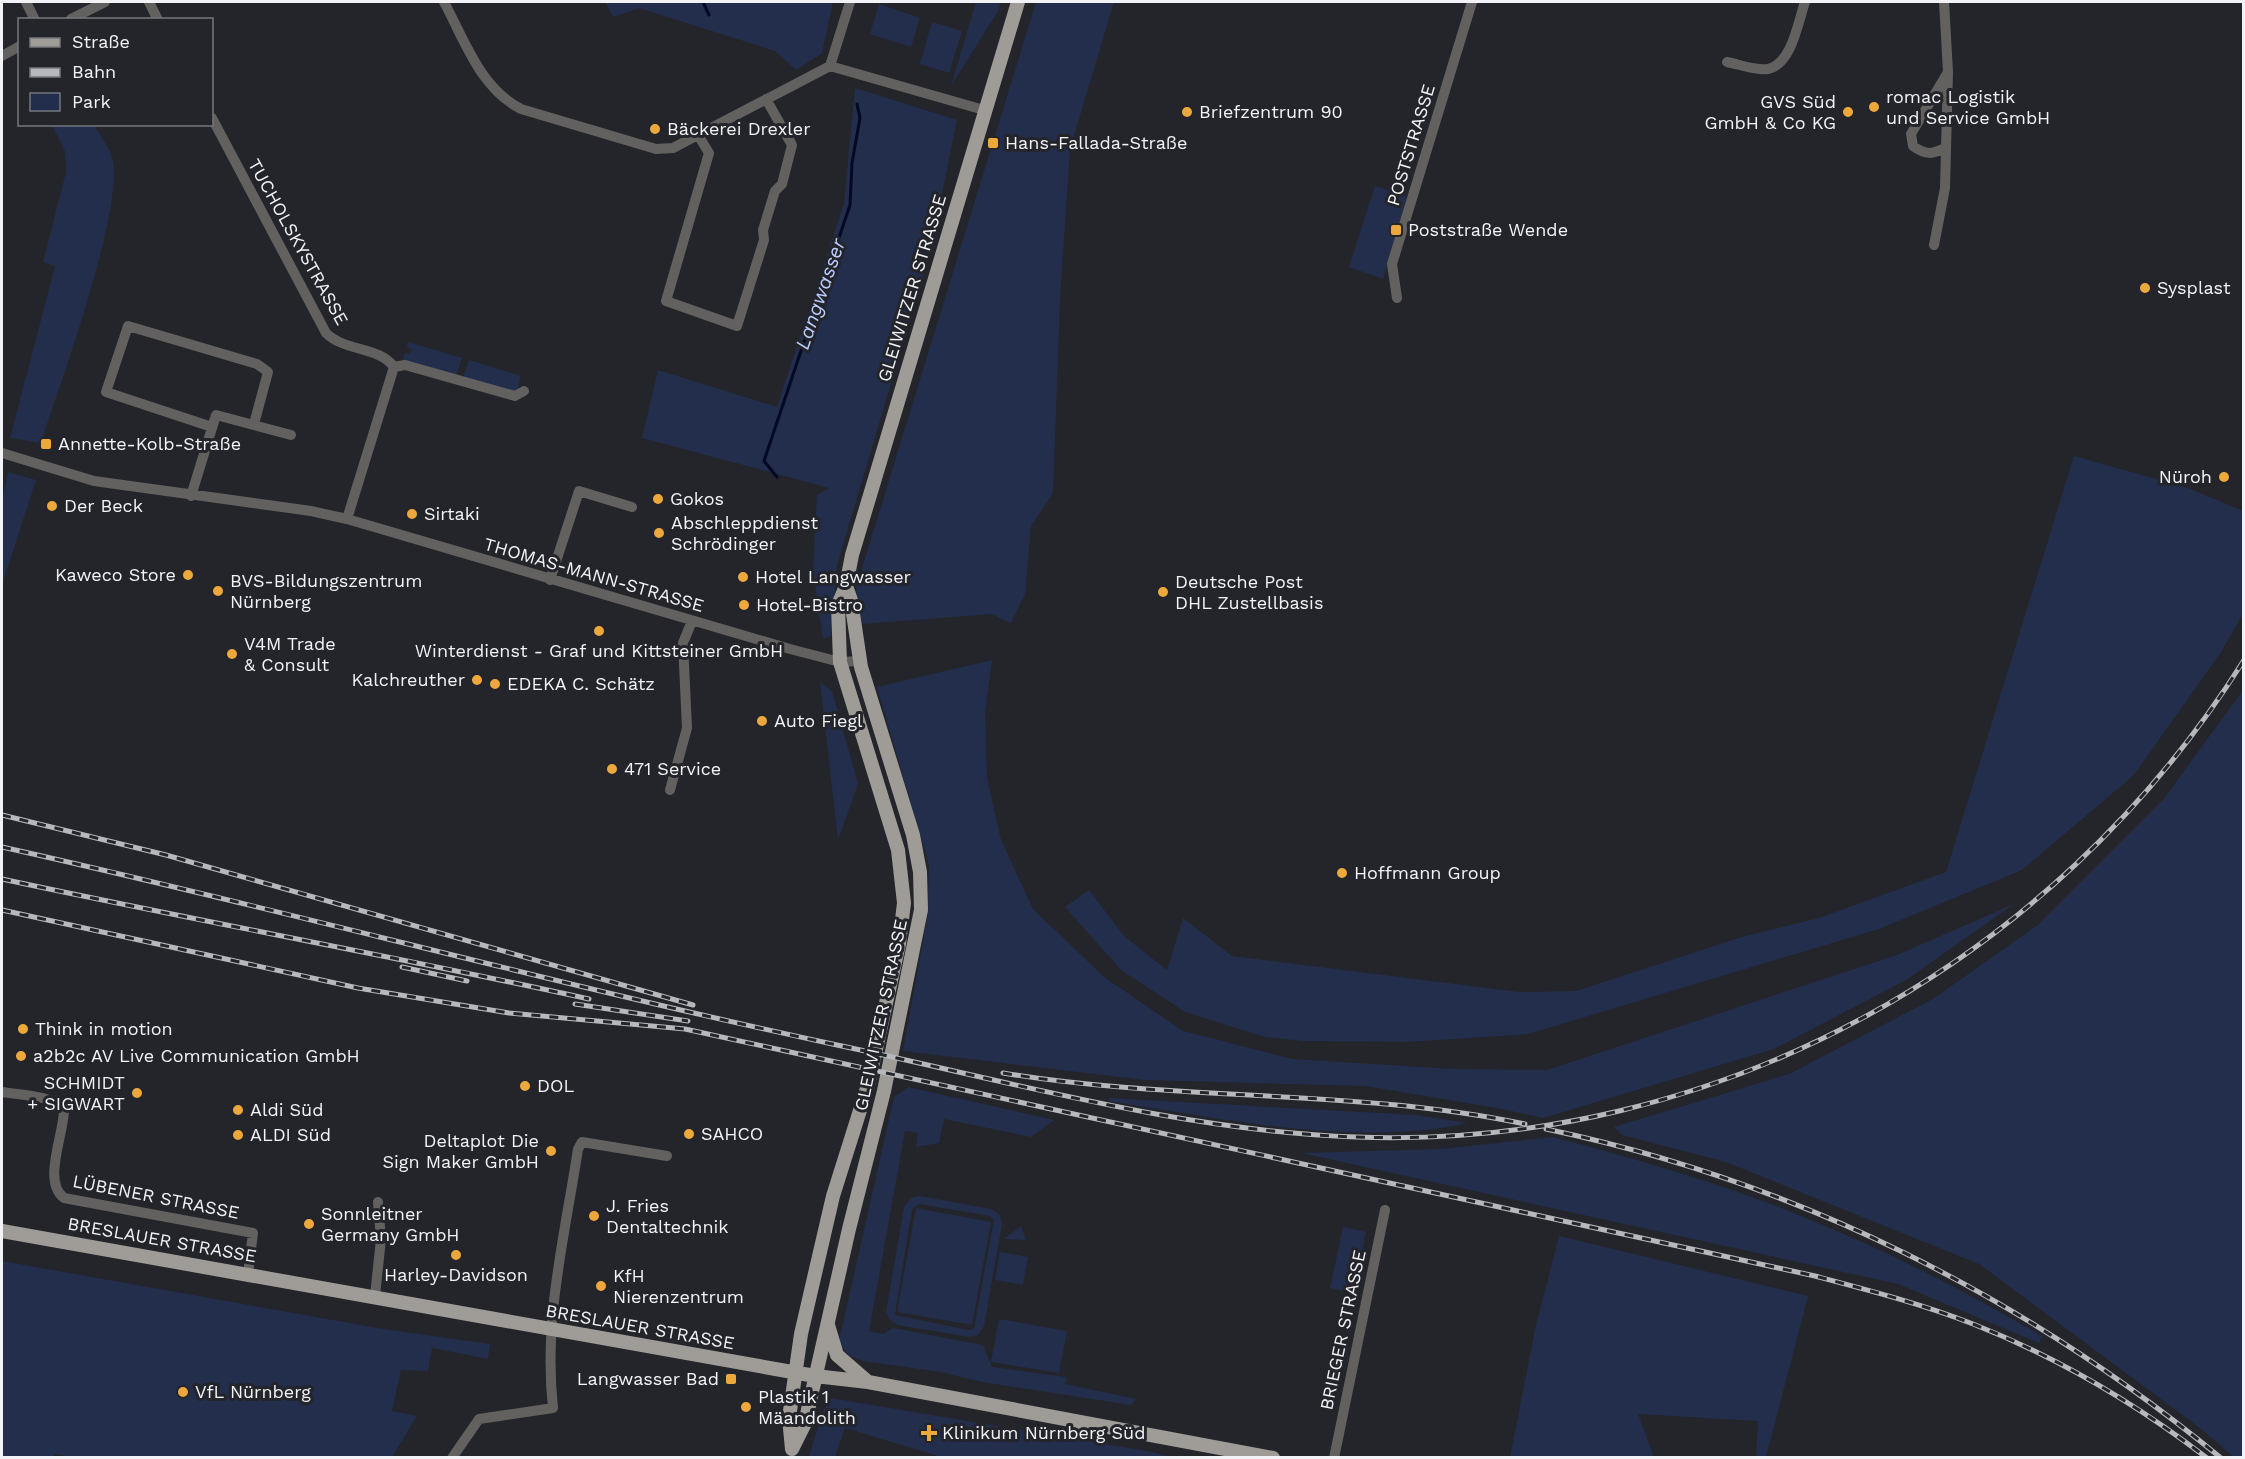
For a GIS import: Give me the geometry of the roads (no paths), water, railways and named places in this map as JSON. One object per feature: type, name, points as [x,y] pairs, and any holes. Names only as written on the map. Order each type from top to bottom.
[{"type":"main road","name":"GLEIWITZER STRASSE","points":[[791,1453],[789,1418],[795,1372],[833,1196],[873,1065],[904,911],[903,876],[898,850],[840,662],[838,605],[846,586],[852,555],[1018,2]]},
{"type":"main road","name":"GLEIWITZER STRASSE","points":[[791,1453],[805,1423],[827,1323],[886,1085],[921,910],[920,872],[913,835],[860,661],[851,600],[846,586]]},
{"type":"main road","name":"BRESLAUER STRASSE","points":[[2,1231],[815,1376],[868,1382],[1273,1458]]},
{"type":"main road","points":[[827,1323],[837,1355],[868,1382]]},
{"type":"street","points":[[26,2],[34,18]]},
{"type":"street","points":[[73,18],[105,2]]},
{"type":"street","points":[[149,2],[157,18]]},
{"type":"street","points":[[444,2],[488,85],[504,100],[521,109],[656,149],[673,148],[830,66],[984,110]]},
{"type":"street","points":[[830,66],[850,2]]},
{"type":"street","name":"POSTSTRASSE","points":[[1397,298],[1392,264],[1472,2]]},
{"type":"street","points":[[1726,62],[1766,69],[1778,65],[1786,56],[1805,2]]},
{"type":"street","points":[[1934,245],[1945,188],[1948,72],[1944,2]]},
{"type":"street","points":[[2,57],[18,47]]},
{"type":"street","points":[[1946,152],[1922,153],[1912,146],[1911,134],[1948,72]]},
{"type":"street","points":[[698,135],[709,153],[666,301],[737,326],[764,240],[763,230],[775,191],[782,184],[792,145],[766,99]]},
{"type":"street","name":"TUCHOLSKYSTRASSE","points":[[213,120],[326,333],[341,345],[385,358],[394,367]]},
{"type":"street","points":[[212,427],[106,392],[128,326],[257,364],[268,372],[254,424]]},
{"type":"street","points":[[347,519],[394,367],[405,365],[515,396],[524,391]]},
{"type":"street","points":[[191,496],[216,415],[291,435]]},
{"type":"street","name":"THOMAS-MANN-STRASSE","points":[[2,453],[94,481],[347,519],[550,580],[840,662],[860,661]]},
{"type":"street","points":[[550,580],[579,491],[632,507]]},
{"type":"street","points":[[670,790],[687,728],[682,644],[692,621]]},
{"type":"street","name":"LÜBENER STRASSE","points":[[2,1092],[60,1103],[64,1110],[53,1178],[58,1193],[64,1198],[253,1233],[248,1274]]},
{"type":"street","points":[[452,1458],[479,1419],[553,1408],[549,1364],[550,1329],[578,1149],[582,1142],[667,1156]]},
{"type":"street","points":[[375,1296],[381,1239],[378,1202]]},
{"type":"street","name":"BRIEGER STRASSE","points":[[1334,1458],[1385,1210]]},
{"type":"waterway","name":"Langwasser","points":[[703,2],[709,15]]},
{"type":"waterway","name":"Langwasser","points":[[777,477],[764,461],[850,205],[852,163],[860,118],[857,104]]},
{"type":"railway","points":[[2,847],[732,1022],[1160,1115],[1290,1133],[1356,1137],[1490,1133],[1620,1111],[1745,1072],[1864,1017],[1974,948],[2075,865],[2166,768],[2244,660]]},
{"type":"railway","points":[[2,815],[166,855],[693,1005]]},
{"type":"railway","points":[[2,879],[589,999]]},
{"type":"railway","points":[[2,910],[358,988],[509,1013],[685,1029],[1815,1276],[1934,1310],[2035,1351],[2065,1366],[2152,1418],[2207,1458]]},
{"type":"railway","points":[[402,967],[467,981]]},
{"type":"railway","points":[[575,1004],[688,1021]]},
{"type":"railway","points":[[1003,1073],[1133,1088],[1395,1105],[1525,1124]]},
{"type":"railway","points":[[1546,1129],[1638,1151],[1729,1180],[1817,1213],[1903,1252],[1987,1296],[2067,1346],[2146,1399],[2221,1458]]},
{"type":"place","name":"romac Logistik und Service GmbH","points":[[1874,107]]},
{"type":"place","name":"Briefzentrum 90","points":[[1187,112]]},
{"type":"place","name":"GVS Süd GmbH & Co KG","points":[[1848,112]]},
{"type":"place","name":"Bäckerei Drexler","points":[[655,129]]},
{"type":"place","name":"Hans-Fallada-Straße","points":[[993,143]]},
{"type":"place","name":"Poststraße Wende","points":[[1396,230]]},
{"type":"place","name":"Sysplast","points":[[2145,288]]},
{"type":"place","name":"Annette-Kolb-Straße","points":[[46,444]]},
{"type":"place","name":"Nüroh","points":[[2224,477]]},
{"type":"place","name":"Gokos","points":[[658,499]]},
{"type":"place","name":"Der Beck","points":[[52,506]]},
{"type":"place","name":"Sirtaki","points":[[412,514]]},
{"type":"place","name":"Abschleppdienst Schrödinger","points":[[659,533]]},
{"type":"place","name":"Kaweco Store","points":[[188,575]]},
{"type":"place","name":"Hotel Langwasser","points":[[743,577]]},
{"type":"place","name":"BVS-Bildungszentrum Nürnberg","points":[[218,591]]},
{"type":"place","name":"Deutsche Post DHL Zustellbasis","points":[[1163,592]]},
{"type":"place","name":"Hotel-Bistro","points":[[744,605]]},
{"type":"place","name":"Winterdienst - Graf und Kittsteiner GmbH","points":[[599,631]]},
{"type":"place","name":"V4M Trade & Consult","points":[[232,654]]},
{"type":"place","name":"Kalchreuther","points":[[477,680]]},
{"type":"place","name":"EDEKA C. Schätz","points":[[495,684]]},
{"type":"place","name":"Auto Fiegl","points":[[762,721]]},
{"type":"place","name":"471 Service","points":[[612,769]]},
{"type":"place","name":"Hoffmann Group","points":[[1342,873]]},
{"type":"place","name":"Think in motion","points":[[23,1029]]},
{"type":"place","name":"a2b2c AV Live Communication GmbH","points":[[21,1056]]},
{"type":"place","name":"DOL","points":[[525,1086]]},
{"type":"place","name":"SCHMIDT + SIGWART","points":[[137,1093]]},
{"type":"place","name":"Aldi Süd","points":[[238,1110]]},
{"type":"place","name":"SAHCO","points":[[689,1134]]},
{"type":"place","name":"ALDI Süd","points":[[238,1135]]},
{"type":"place","name":"Deltaplot Die Sign Maker GmbH","points":[[551,1151]]},
{"type":"place","name":"J. Fries Dentaltechnik","points":[[594,1216]]},
{"type":"place","name":"Sonnleitner Germany GmbH","points":[[309,1224]]},
{"type":"place","name":"Harley-Davidson","points":[[456,1255]]},
{"type":"place","name":"KfH Nierenzentrum","points":[[601,1286]]},
{"type":"place","name":"Langwasser Bad","points":[[731,1379]]},
{"type":"place","name":"VfL Nürnberg","points":[[183,1392]]},
{"type":"place","name":"Plastik 1 Mäandolith","points":[[746,1407]]},
{"type":"place","name":"Klinikum Nürnberg Süd","points":[[929,1433]]}]
